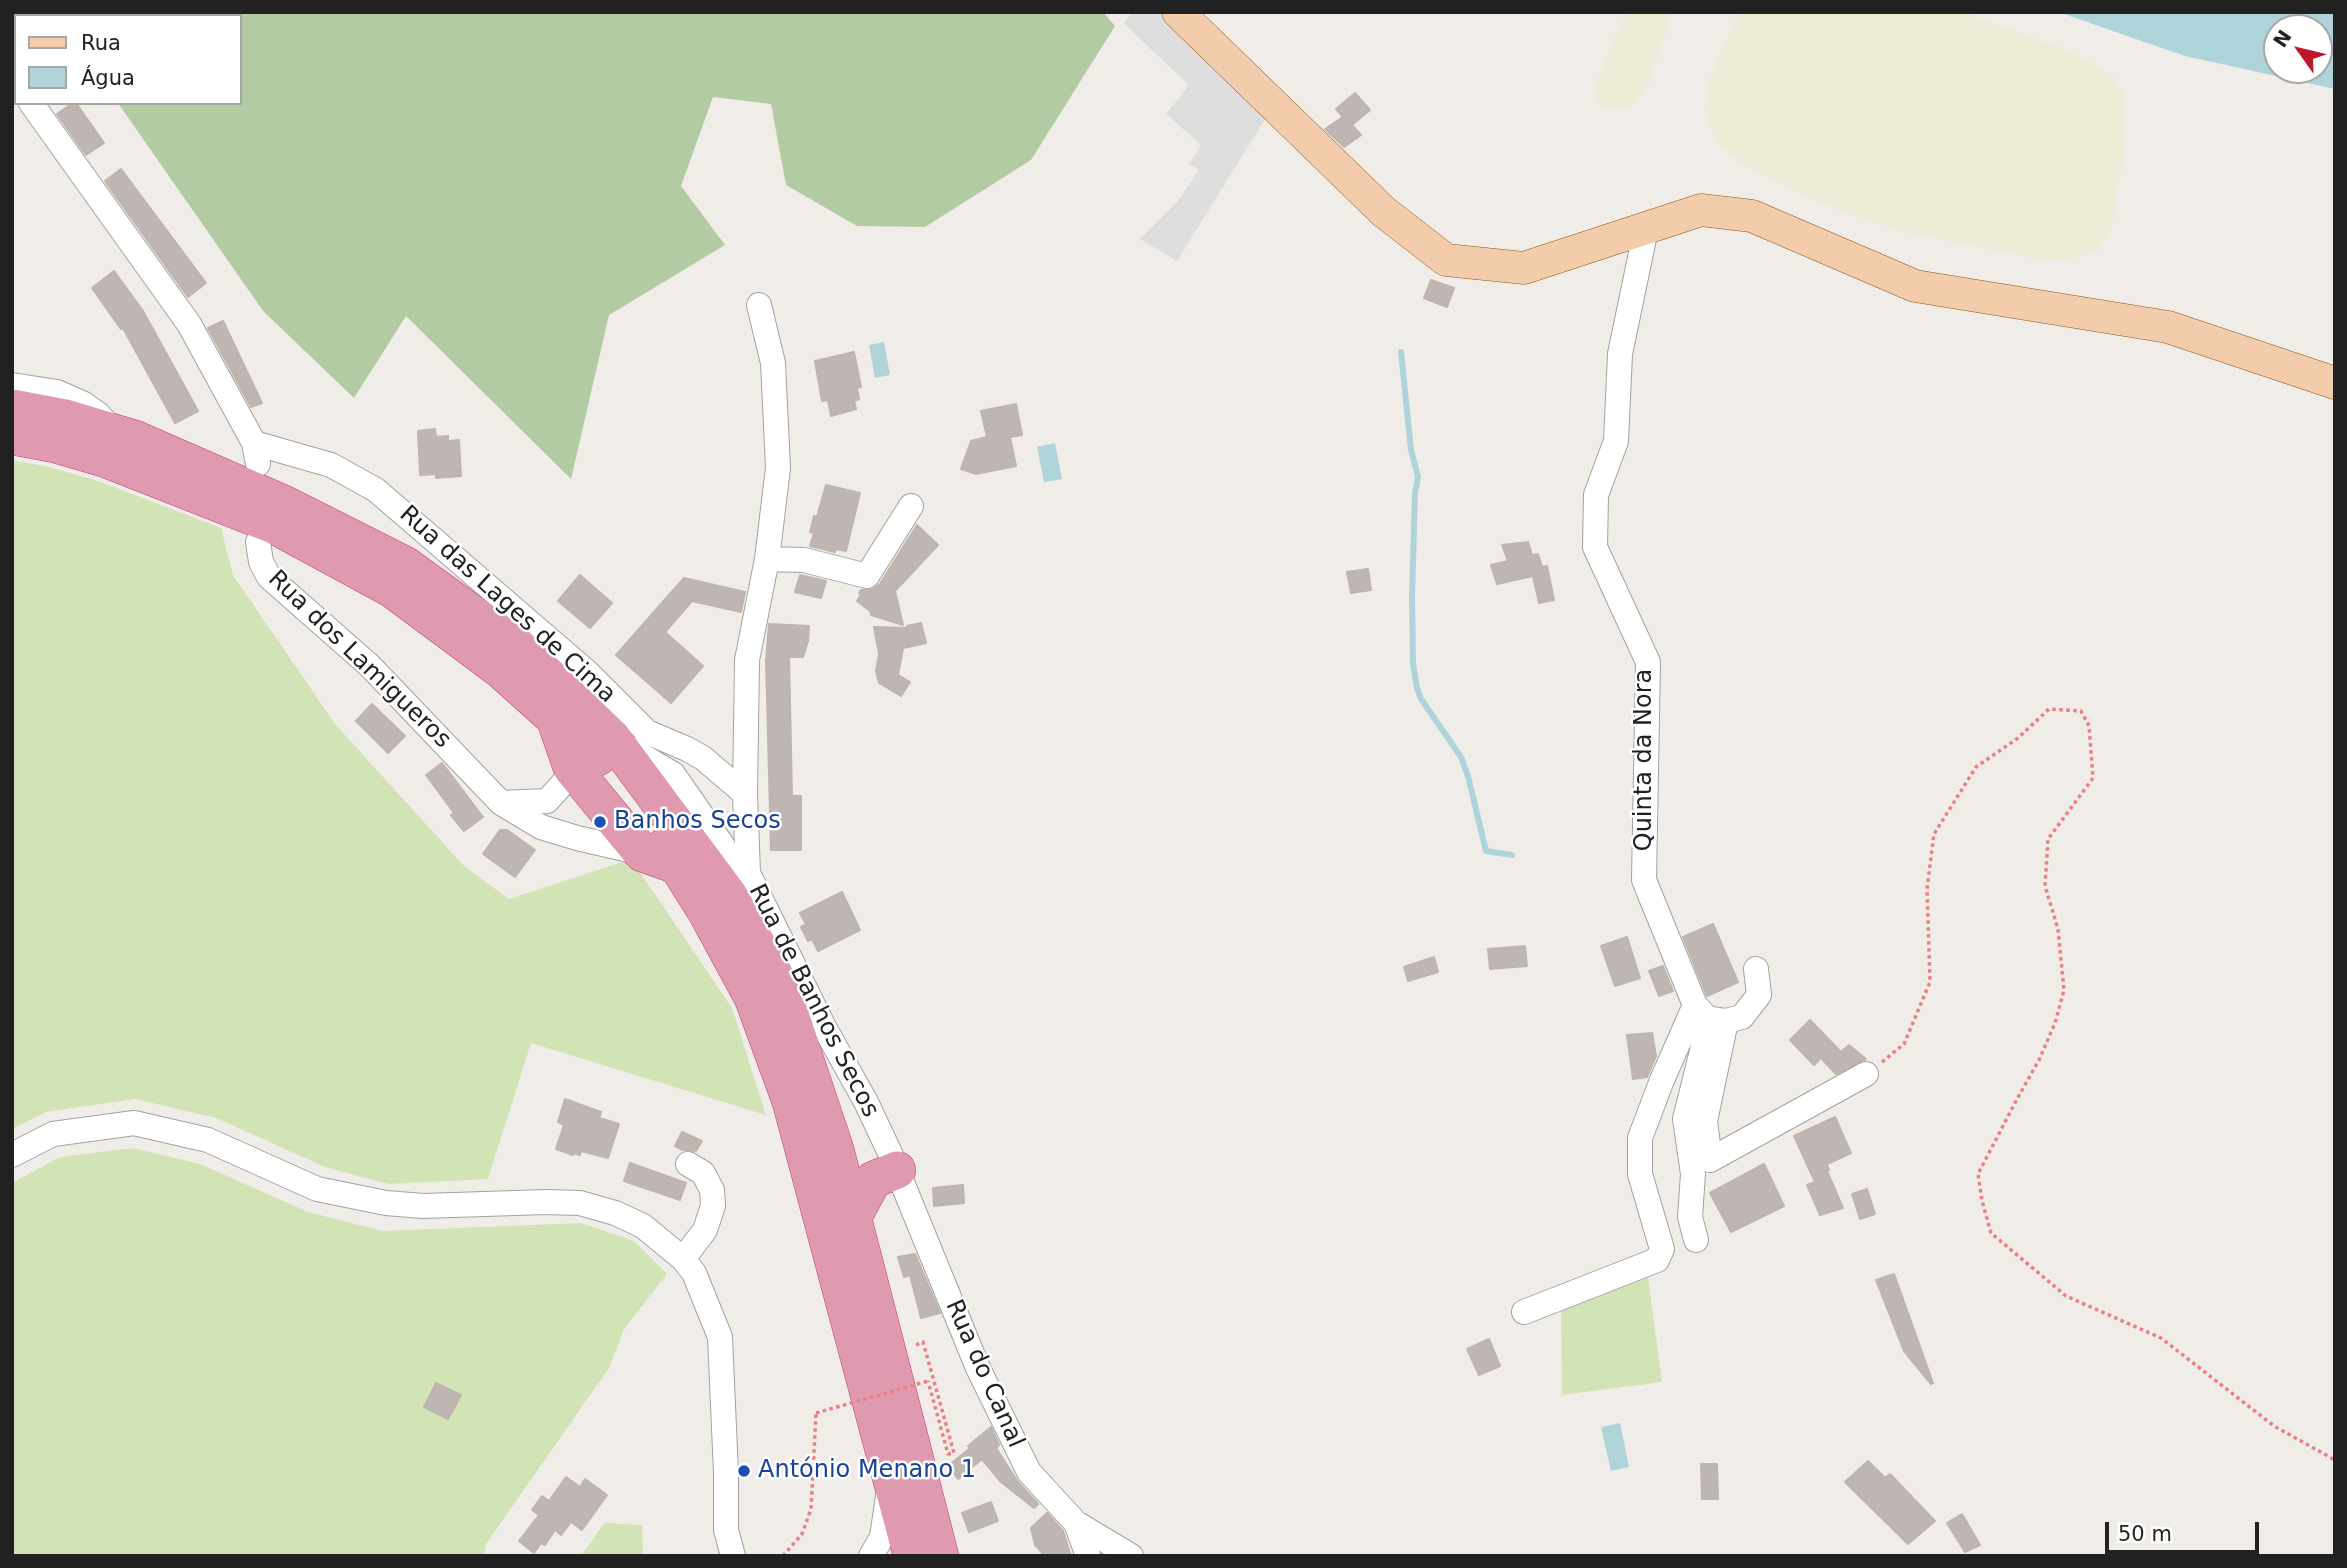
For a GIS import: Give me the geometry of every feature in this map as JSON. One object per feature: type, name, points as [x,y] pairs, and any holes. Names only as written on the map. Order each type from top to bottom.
[{"type":"highway","points":[[12,408],[65,418],[135,439],[286,505],[405,565],[518,647],[612,738],[729,896],[780,985],[835,1149],[940,1556]]},
{"type":"highway","points":[[12,436],[55,444],[106,459],[274,525],[392,589],[501,670],[595,753],[679,866],[753,998],[791,1102],[891,1474],[888,1551]]},
{"type":"highway","points":[[555,719],[572,768],[642,853],[679,866]]},
{"type":"highway","points":[[835,1149],[869,1162],[893,1161]]},
{"type":"highway","points":[[853,1217],[873,1180],[893,1161]]},
{"type":"main road","points":[[1178,12],[1384,212],[1446,260],[1524,268],[1701,210],[1752,216],[1915,286],[2168,327],[2335,383]]},
{"type":"street","name":"Rua das Lages de Cima","points":[[32,105],[189,324],[256,453],[331,465],[376,490],[586,671],[647,732],[703,758],[745,794]]},
{"type":"street","name":"Quinta da Nora","points":[[1646,229],[1620,354],[1616,441],[1597,495],[1595,547],[1648,662],[1644,880],[1709,1015]]},
{"type":"street","name":"Rua de Banhos Secos","points":[[759,305],[773,363],[778,468],[767,559],[747,660],[745,794],[748,873],[824,1027],[866,1102],[893,1161]]},
{"type":"street","points":[[12,385],[57,392],[84,404],[116,433]]},
{"type":"street","points":[[767,559],[804,560],[867,576],[911,506]]},
{"type":"street","name":"Rua dos Lamigueros","points":[[258,542],[261,562],[268,577],[370,666],[501,803],[541,827],[642,853]]},
{"type":"street","points":[[501,803],[547,801],[567,779],[572,768]]},
{"type":"street","points":[[1709,1015],[1742,1017],[1759,995],[1756,969]]},
{"type":"street","points":[[1709,1015],[1705,1121],[1710,1160],[1867,1074]]},
{"type":"street","points":[[1696,1240],[1690,1217],[1693,1174],[1685,1119],[1709,1015]]},
{"type":"street","points":[[1524,1312],[1657,1260],[1662,1249],[1640,1174],[1640,1138],[1661,1080],[1709,1015]]},
{"type":"street","points":[[12,1155],[53,1134],[134,1123],[208,1140],[317,1188],[386,1203],[423,1206],[580,1203],[615,1213],[643,1226],[682,1259],[694,1273],[720,1337],[726,1530],[733,1556]]},
{"type":"street","name":"Rua do Canal","points":[[893,1161],[978,1368],[1029,1472],[1076,1523],[1131,1556]]},
{"type":"street","points":[[682,1259],[705,1230],[713,1206],[712,1190],[703,1173],[688,1164]]},
{"type":"street","points":[[1076,1523],[1088,1556]]},
{"type":"path","points":[[1867,1074],[1904,1044],[1930,982],[1927,889],[1934,834],[1976,767],[2018,738],[2049,709],[2081,711],[2089,726],[2092,778],[2048,839],[2045,886],[2057,929],[2064,990],[2039,1060],[1979,1174],[1982,1200],[1991,1233],[2066,1296],[2161,1338],[2274,1426],[2335,1460]]},
{"type":"path","points":[[783,1556],[802,1534],[811,1509],[816,1413],[928,1381],[948,1454],[954,1453],[923,1342],[916,1345],[919,1357]]},
{"type":"path","points":[[925,1381],[942,1454]]},
{"type":"shaded area","points":[[1133,12],[1178,12],[1274,105],[1177,261],[1140,239],[1178,201],[1199,170],[1189,164],[1201,145],[1166,114],[1189,85],[1123,23]]},
{"type":"green space","points":[[54,12],[1103,12],[1115,26],[1031,160],[925,227],[857,226],[786,185],[771,104],[713,97],[681,186],[725,245],[609,315],[571,479],[406,316],[354,398],[263,311],[119,105],[242,105],[242,14]]},
{"type":"green space","points":[[1627,12],[1673,12],[1648,84],[1634,104],[1622,110],[1601,106],[1595,100],[1594,86]]},
{"type":"green space","points":[[1739,12],[1962,12],[2067,50],[2111,75],[2125,93],[2125,144],[2110,234],[2096,251],[2065,260],[2026,257],[1897,230],[1808,197],[1743,165],[1717,143],[1705,110],[1711,76]]},
{"type":"green space","points":[[12,460],[98,481],[221,528],[233,575],[335,724],[464,866],[509,899],[631,859],[732,1008],[766,1115],[531,1043],[488,1179],[388,1184],[325,1167],[216,1118],[135,1099],[46,1112],[12,1129]]},
{"type":"green space","points":[[133,1148],[200,1164],[308,1212],[383,1231],[581,1223],[634,1241],[667,1274],[624,1329],[609,1368],[486,1544],[484,1556],[12,1556],[12,1183],[60,1157]]},
{"type":"green space","points":[[1648,1277],[1662,1382],[1562,1395],[1561,1304]]},
{"type":"green space","points":[[604,1523],[642,1525],[643,1556],[581,1556]]},
{"type":"water","points":[[2058,12],[2335,12],[2335,89],[2312,84],[2333,84],[2333,14],[2263,14],[2263,73],[2185,56]]},
{"type":"water","points":[[884,342],[890,375],[875,378],[869,345]]},
{"type":"water","points":[[1055,443],[1062,479],[1044,482],[1037,447]]},
{"type":"water","points":[[1620,1423],[1629,1467],[1611,1471],[1601,1427]]},
{"type":"building","points":[[1355,93],[1370,110],[1352,125],[1361,135],[1344,147],[1325,129],[1343,117],[1336,109]]},
{"type":"building","points":[[70,105],[77,105],[104,143],[86,155],[57,114]]},
{"type":"building","points":[[121,169],[206,283],[188,297],[105,181]]},
{"type":"building","points":[[114,271],[143,311],[198,411],[175,423],[123,328],[121,329],[92,288]]},
{"type":"building","points":[[1431,280],[1454,288],[1447,307],[1424,298]]},
{"type":"building","points":[[223,321],[262,403],[251,407],[208,328]]},
{"type":"building","points":[[854,352],[861,387],[857,388],[859,399],[854,401],[856,409],[831,416],[828,400],[822,401],[815,361]]},
{"type":"building","points":[[1016,404],[1022,435],[1010,437],[1016,466],[976,474],[961,469],[971,441],[987,437],[981,411]]},
{"type":"building","points":[[435,429],[436,437],[448,436],[448,441],[459,440],[461,476],[436,478],[436,474],[420,475],[418,431]]},
{"type":"building","points":[[826,485],[860,493],[846,551],[836,549],[835,552],[810,546],[814,533],[810,532],[814,516],[817,517]]},
{"type":"building","points":[[917,525],[938,545],[895,591],[903,625],[871,615],[870,611],[857,601],[861,595],[859,593],[880,584]]},
{"type":"building","points":[[1528,542],[1532,555],[1538,554],[1542,567],[1547,566],[1554,600],[1539,603],[1533,576],[1497,584],[1491,565],[1508,561],[1502,545]]},
{"type":"building","points":[[1368,569],[1371,590],[1351,593],[1347,572]]},
{"type":"building","points":[[580,575],[612,603],[590,628],[558,601]]},
{"type":"building","points":[[800,575],[826,581],[821,598],[795,592]]},
{"type":"building","points":[[684,578],[745,592],[741,612],[692,601],[665,632],[703,666],[671,703],[616,655]]},
{"type":"building","points":[[921,623],[926,643],[903,648],[898,675],[910,682],[901,696],[879,683],[876,671],[879,654],[874,627],[907,628]]},
{"type":"building","points":[[769,624],[809,626],[803,657],[789,657],[792,796],[801,796],[801,850],[771,850],[766,661]]},
{"type":"building","points":[[372,704],[405,736],[388,753],[356,721]]},
{"type":"building","points":[[442,763],[483,817],[464,831],[426,775]]},
{"type":"building","points":[[500,830],[507,830],[535,850],[515,877],[483,854]]},
{"type":"building","points":[[842,892],[860,930],[818,951],[812,939],[808,941],[801,927],[806,924],[800,913]]},
{"type":"building","points":[[1713,924],[1738,982],[1707,996],[1683,937]]},
{"type":"building","points":[[1627,937],[1640,978],[1615,986],[1601,946]]},
{"type":"building","points":[[1525,946],[1527,966],[1490,969],[1488,949]]},
{"type":"building","points":[[1434,957],[1438,972],[1408,981],[1404,967]]},
{"type":"building","points":[[1663,966],[1673,991],[1659,996],[1649,971]]},
{"type":"building","points":[[1810,1020],[1841,1052],[1849,1045],[1866,1059],[1836,1074],[1821,1058],[1814,1065],[1790,1040]]},
{"type":"building","points":[[1652,1033],[1656,1056],[1647,1077],[1633,1079],[1627,1035]]},
{"type":"building","points":[[565,1099],[601,1112],[599,1118],[619,1124],[608,1158],[581,1151],[580,1155],[573,1155],[556,1149],[564,1125],[558,1122]]},
{"type":"building","points":[[1835,1117],[1851,1153],[1827,1164],[1827,1171],[1843,1208],[1820,1215],[1807,1185],[1815,1182],[1794,1136]]},
{"type":"building","points":[[682,1132],[702,1141],[696,1151],[675,1146]]},
{"type":"building","points":[[630,1163],[686,1183],[680,1200],[624,1181]]},
{"type":"building","points":[[1764,1164],[1784,1206],[1731,1232],[1710,1193]]},
{"type":"building","points":[[963,1185],[964,1203],[934,1206],[933,1188]]},
{"type":"building","points":[[1867,1189],[1875,1214],[1860,1219],[1852,1194]]},
{"type":"building","points":[[915,1254],[940,1313],[921,1318],[910,1275],[904,1277],[898,1257]]},
{"type":"building","points":[[1894,1274],[1933,1383],[1931,1384],[1904,1351],[1876,1280]]},
{"type":"building","points":[[1489,1339],[1500,1366],[1479,1375],[1467,1349]]},
{"type":"building","points":[[436,1383],[461,1395],[448,1419],[424,1407]]},
{"type":"building","points":[[991,1427],[999,1445],[996,1448],[1018,1482],[1038,1504],[1034,1508],[1001,1482],[982,1459],[958,1479],[948,1466]]},
{"type":"building","points":[[1868,1461],[1885,1478],[1890,1474],[1935,1521],[1908,1544],[1845,1482]]},
{"type":"building","points":[[1701,1464],[1717,1464],[1718,1499],[1702,1499]]},
{"type":"building","points":[[566,1477],[580,1487],[585,1479],[607,1495],[582,1530],[571,1522],[561,1535],[555,1530],[545,1545],[541,1543],[534,1553],[519,1541],[539,1515],[532,1510],[542,1496],[549,1501]]},
{"type":"building","points":[[991,1502],[998,1521],[969,1532],[962,1513]]},
{"type":"building","points":[[1047,1513],[1063,1531],[1071,1556],[1045,1556],[1035,1545],[1031,1528]]},
{"type":"building","points":[[1962,1514],[1980,1545],[1965,1552],[1947,1523]]},
{"type":"waterway","points":[[1401,352],[1411,450],[1418,477],[1415,493],[1412,596],[1413,664],[1417,688],[1421,699],[1461,757],[1486,851],[1512,855]]},
{"type":"place","name":"Banhos Secos","points":[[600,822]]},
{"type":"place","name":"António Menano 1","points":[[744,1471]]}]
